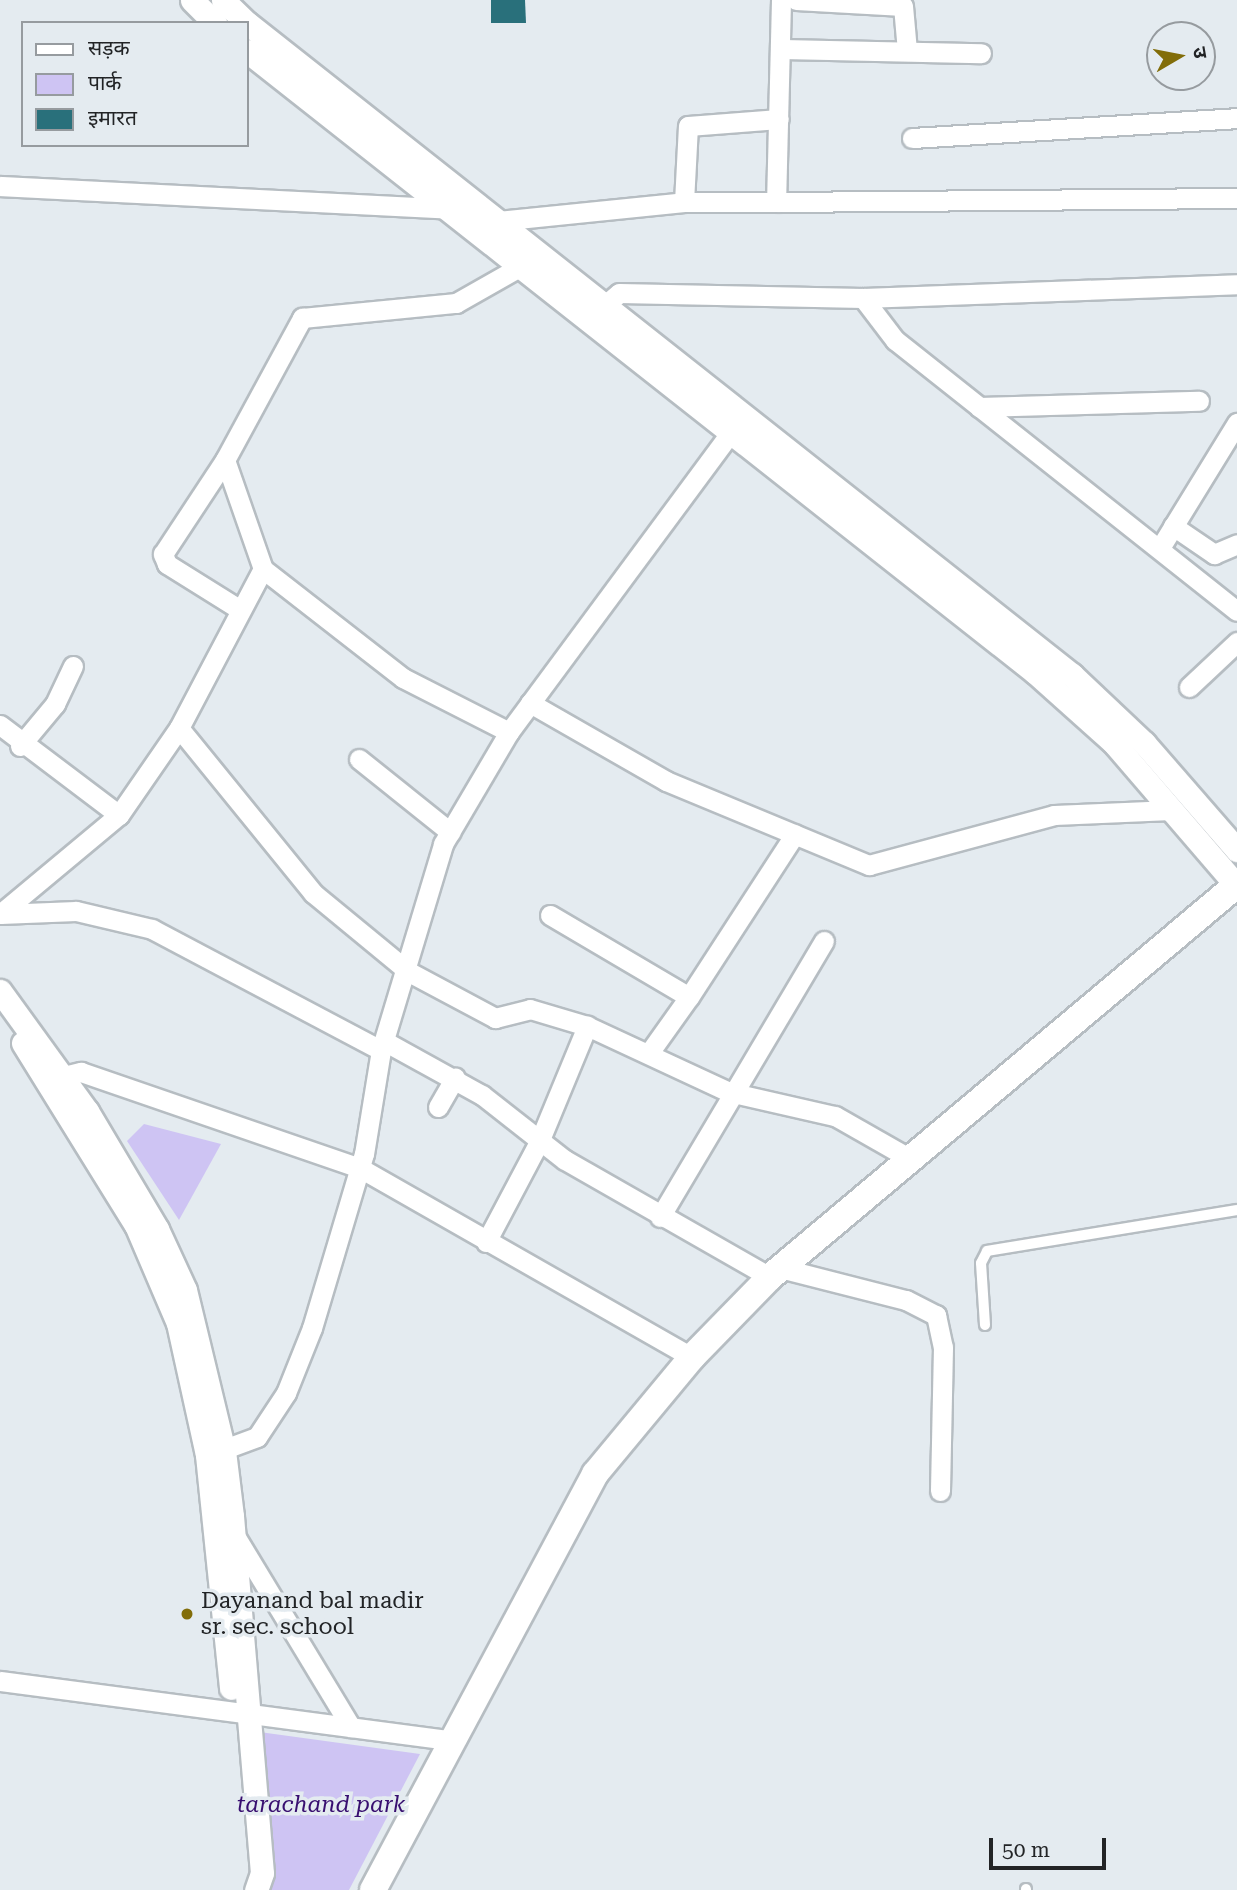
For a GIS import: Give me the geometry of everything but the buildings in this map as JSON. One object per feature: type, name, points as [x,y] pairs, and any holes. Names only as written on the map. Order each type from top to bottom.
[{"type":"main road","points":[[373,1890],[449,1740],[595,1474],[692,1357],[775,1273],[1235,882]]},
{"type":"street","points":[[192,0],[213,21]]},
{"type":"street","points":[[223,0],[245,21]]},
{"type":"street","points":[[776,201],[782,49],[781,0]]},
{"type":"street","points":[[796,0],[903,6],[907,51]]},
{"type":"street","points":[[248,24],[594,312],[730,433],[1036,673],[1114,743],[1235,882]]},
{"type":"street","points":[[782,49],[981,53]]},
{"type":"street","points":[[248,52],[449,210]]},
{"type":"street","points":[[912,138],[1237,118]]},
{"type":"street","points":[[684,202],[688,126],[779,119]]},
{"type":"street","points":[[0,186],[449,210],[481,219],[684,202],[1237,198]]},
{"type":"street","points":[[481,219],[521,266],[744,414],[1072,676],[1144,743],[1237,850]]},
{"type":"street","points":[[239,609],[167,564],[163,554],[225,460],[302,318],[456,303],[521,266]]},
{"type":"street","points":[[594,312],[619,293],[662,291],[863,298],[1237,284]]},
{"type":"street","points":[[863,298],[895,340],[1237,611]]},
{"type":"street","points":[[979,407],[1199,401]]},
{"type":"street","points":[[216,1453],[257,1437],[286,1393],[360,1168],[383,1045],[409,972],[450,832],[509,732],[744,414]]},
{"type":"street","points":[[1160,548],[1237,423]]},
{"type":"street","points":[[225,460],[263,569],[403,678],[509,732]]},
{"type":"street","points":[[1173,526],[1214,554],[1237,544]]},
{"type":"street","points":[[0,914],[119,815],[179,728],[239,609],[263,569]]},
{"type":"street","points":[[1189,687],[1237,642]]},
{"type":"street","points":[[20,746],[51,712],[72,666]]},
{"type":"street","points":[[530,703],[666,781],[874,865],[1054,816],[1171,810]]},
{"type":"street","points":[[0,725],[20,746],[119,815]]},
{"type":"street","points":[[179,728],[313,893],[409,972],[495,1018],[530,1009],[587,1026],[729,1092],[835,1116],[909,1158]]},
{"type":"street","points":[[359,759],[450,832]]},
{"type":"street","points":[[649,1053],[689,997],[794,834]]},
{"type":"street","points":[[0,914],[76,911],[152,929],[383,1045],[455,1078],[539,1142],[660,1217],[775,1273],[906,1300],[936,1315],[943,1371],[940,1492]]},
{"type":"street","points":[[550,915],[689,997]]},
{"type":"street","points":[[660,1217],[729,1092],[824,941]]},
{"type":"street","points":[[0,991],[53,1076],[136,1225],[168,1299],[216,1453],[234,1534],[232,1614]]},
{"type":"street","points":[[0,1000],[53,1076]]},
{"type":"street","points":[[486,1242],[539,1142],[587,1026]]},
{"type":"street","points":[[53,1076],[81,1072],[360,1168],[692,1357]]},
{"type":"street","points":[[438,1107],[455,1078]]},
{"type":"street","points":[[216,1453],[256,1885]]},
{"type":"street","points":[[234,1534],[351,1727]]},
{"type":"street","points":[[0,1681],[449,1740]]},
{"type":"lane","points":[[985,1325],[981,1264],[987,1251],[1237,1210]]},
{"type":"green space","points":[[144,1124],[221,1144],[179,1220],[127,1141]]},
{"type":"green space","name":"tarachand park","points":[[253,1731],[420,1754],[349,1890],[260,1890]]},
{"type":"place","name":"Dayanand bal madir sr. sec. school","points":[[187,1614]]}]
